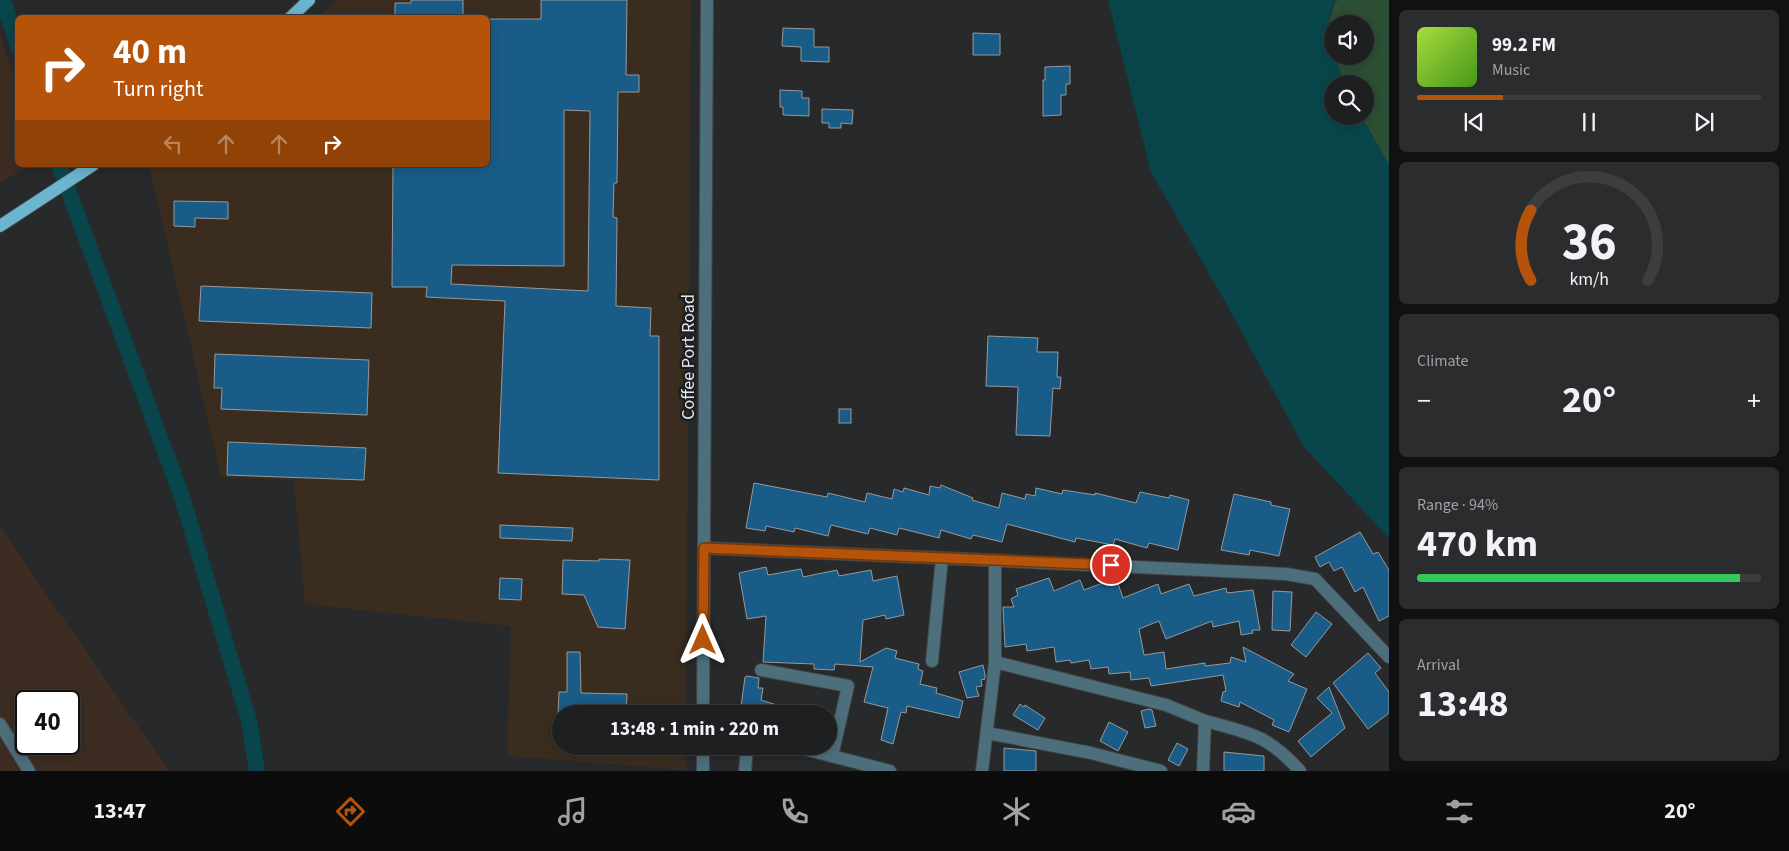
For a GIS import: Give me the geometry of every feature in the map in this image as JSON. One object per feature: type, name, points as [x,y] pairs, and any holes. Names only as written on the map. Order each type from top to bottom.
[{"type":"main road","points":[[293,15],[309,0]]},
{"type":"main road","points":[[0,226],[90,167]]},
{"type":"street","name":"Coffee Port Road","points":[[703,705],[707,0]]},
{"type":"street","points":[[704,548],[1286,574],[1316,579],[1389,657]]},
{"type":"street","points":[[932,661],[942,558]]},
{"type":"street","points":[[982,771],[995,662],[995,560]]},
{"type":"street","points":[[995,662],[1166,705],[1205,721],[1262,738],[1282,752],[1300,771]]},
{"type":"street","points":[[761,670],[848,686],[832,756]]},
{"type":"street","points":[[1203,771],[1205,721]]},
{"type":"street","points":[[0,724],[4,741],[29,771]]},
{"type":"street","points":[[987,733],[1091,753],[1161,771]]},
{"type":"street","points":[[702,771],[703,755]]},
{"type":"street","points":[[745,771],[746,755]]},
{"type":"street","points":[[828,755],[890,771]]},
{"type":"shaded area","points":[[338,0],[691,0],[686,705],[552,705],[552,755],[686,755],[686,770],[507,756],[511,626],[305,604],[294,480],[221,477],[149,167],[490,167],[490,15],[320,15]]},
{"type":"shaded area","points":[[0,33],[15,79],[15,167],[27,167],[0,183]]},
{"type":"shaded area","points":[[0,527],[169,771],[0,771]]},
{"type":"green space","points":[[1338,0],[1389,0],[1389,165],[1366,125],[1374,125],[1374,75],[1341,75],[1338,65],[1374,65],[1374,15],[1331,15],[1335,2]]},
{"type":"water","points":[[1108,0],[1338,0],[1334,2],[1330,15],[1324,15],[1324,65],[1338,65],[1341,75],[1324,75],[1324,125],[1366,125],[1389,165],[1389,538],[1304,447],[1226,303],[1151,172]]},
{"type":"building","points":[[411,0],[463,0],[463,15],[395,15],[395,3],[411,3]]},
{"type":"building","points":[[541,0],[627,0],[626,75],[639,75],[639,92],[618,92],[617,183],[614,183],[613,217],[617,218],[616,306],[651,308],[650,336],[659,336],[659,480],[498,473],[505,301],[426,297],[427,287],[392,287],[393,167],[490,167],[490,19],[541,19]],"holes":[[[564,110],[590,111],[588,291],[451,284],[452,265],[564,266]]]},
{"type":"building","points":[[783,28],[814,29],[814,47],[829,47],[829,62],[801,61],[801,47],[782,46]]},
{"type":"building","points":[[973,33],[1000,34],[1000,55],[973,55]]},
{"type":"building","points":[[1070,66],[1070,84],[1066,84],[1066,95],[1061,95],[1061,115],[1043,116],[1045,67]]},
{"type":"building","points":[[780,90],[802,91],[802,98],[809,98],[809,116],[783,115],[783,107],[780,107]]},
{"type":"building","points":[[822,109],[853,110],[852,124],[841,123],[841,128],[829,128],[829,123],[822,123]]},
{"type":"building","points":[[174,201],[228,202],[228,219],[195,218],[195,227],[174,226]]},
{"type":"building","points":[[201,286],[372,293],[371,328],[199,321]]},
{"type":"building","points":[[988,336],[1038,338],[1037,352],[1058,352],[1057,377],[1061,377],[1060,389],[1053,388],[1050,436],[1016,435],[1018,387],[986,386]]},
{"type":"building","points":[[215,354],[369,360],[367,415],[221,409],[222,388],[214,388]]},
{"type":"building","points":[[839,409],[851,409],[851,423],[839,423]]},
{"type":"building","points":[[228,442],[366,448],[364,480],[227,475]]},
{"type":"building","points":[[754,483],[827,497],[828,493],[865,502],[867,493],[892,499],[894,489],[903,492],[904,488],[929,495],[930,486],[940,488],[941,485],[973,498],[972,500],[999,508],[1002,493],[1025,499],[1026,494],[1035,496],[1036,488],[1062,494],[1063,490],[1095,495],[1095,493],[1136,503],[1140,492],[1169,498],[1170,495],[1189,500],[1178,550],[1149,543],[1147,548],[1115,539],[1113,545],[1076,538],[1075,542],[1007,524],[1002,542],[973,535],[971,539],[941,530],[939,538],[899,528],[897,535],[870,528],[868,534],[831,525],[828,536],[795,528],[794,532],[766,526],[765,531],[746,528]]},
{"type":"building","points":[[1234,494],[1271,502],[1271,505],[1290,509],[1279,556],[1250,550],[1249,555],[1221,550]]},
{"type":"building","points":[[500,525],[573,528],[572,541],[500,538]]},
{"type":"building","points":[[1360,532],[1373,554],[1378,552],[1389,570],[1389,616],[1379,621],[1363,587],[1355,592],[1342,567],[1334,571],[1329,562],[1320,567],[1315,557]]},
{"type":"building","points":[[599,559],[630,560],[625,629],[598,627],[584,595],[562,594],[563,560],[599,561]]},
{"type":"building","points":[[766,567],[768,575],[801,569],[803,577],[837,570],[839,576],[871,570],[873,581],[897,576],[904,615],[886,619],[885,615],[863,620],[860,662],[886,648],[897,651],[895,658],[919,664],[918,669],[923,671],[920,684],[937,688],[936,693],[963,701],[959,718],[907,706],[906,713],[901,712],[893,744],[881,740],[888,708],[864,702],[873,667],[835,664],[834,670],[814,669],[814,664],[763,662],[766,616],[747,619],[739,573]]},
{"type":"building","points":[[500,578],[522,579],[521,600],[499,599]]},
{"type":"building","points":[[1049,578],[1054,591],[1080,580],[1084,590],[1116,578],[1123,598],[1158,584],[1161,594],[1189,584],[1194,596],[1226,588],[1227,593],[1253,590],[1260,630],[1252,630],[1253,633],[1241,635],[1239,621],[1213,627],[1212,621],[1166,639],[1159,621],[1139,629],[1144,655],[1164,652],[1166,669],[1205,663],[1205,666],[1230,663],[1231,657],[1246,662],[1243,647],[1294,674],[1288,681],[1307,689],[1289,732],[1272,725],[1274,720],[1240,702],[1239,707],[1221,701],[1223,692],[1226,691],[1223,675],[1151,686],[1149,678],[1131,680],[1130,672],[1109,674],[1108,667],[1091,669],[1089,660],[1071,663],[1070,660],[1056,662],[1054,647],[1027,651],[1026,644],[1005,647],[1003,607],[1014,607],[1011,599],[1018,595],[1016,589]]},
{"type":"building","points":[[1273,591],[1292,592],[1290,631],[1272,630]]},
{"type":"building","points":[[1316,612],[1332,624],[1306,657],[1291,645]]},
{"type":"building","points":[[567,652],[580,652],[581,693],[627,694],[626,705],[558,705],[559,692],[567,692]]},
{"type":"building","points":[[1368,653],[1381,668],[1375,673],[1389,692],[1389,713],[1368,729],[1333,683]]},
{"type":"building","points":[[983,665],[985,679],[981,680],[982,686],[976,687],[979,696],[967,698],[959,672]]},
{"type":"building","points":[[745,677],[759,678],[758,688],[763,688],[761,700],[777,705],[741,705]]},
{"type":"building","points":[[1329,687],[1345,728],[1311,757],[1298,741],[1332,713],[1317,698]]},
{"type":"building","points":[[1020,704],[1024,707],[1025,705],[1045,718],[1038,730],[1013,715]]},
{"type":"building","points":[[1152,710],[1156,726],[1145,728],[1141,711]]},
{"type":"building","points":[[1109,722],[1128,732],[1118,751],[1100,741]]},
{"type":"building","points":[[1177,743],[1188,749],[1179,766],[1168,760]]},
{"type":"building","points":[[1004,748],[1036,751],[1036,771],[1004,771]]},
{"type":"building","points":[[1224,752],[1264,756],[1264,771],[1224,771]]},
{"type":"waterway","points":[[3,0],[15,38]]},
{"type":"waterway","points":[[60,167],[182,497],[249,721],[257,771]]},
{"type":"route","points":[[703,640],[704,548],[1111,565]]}]
